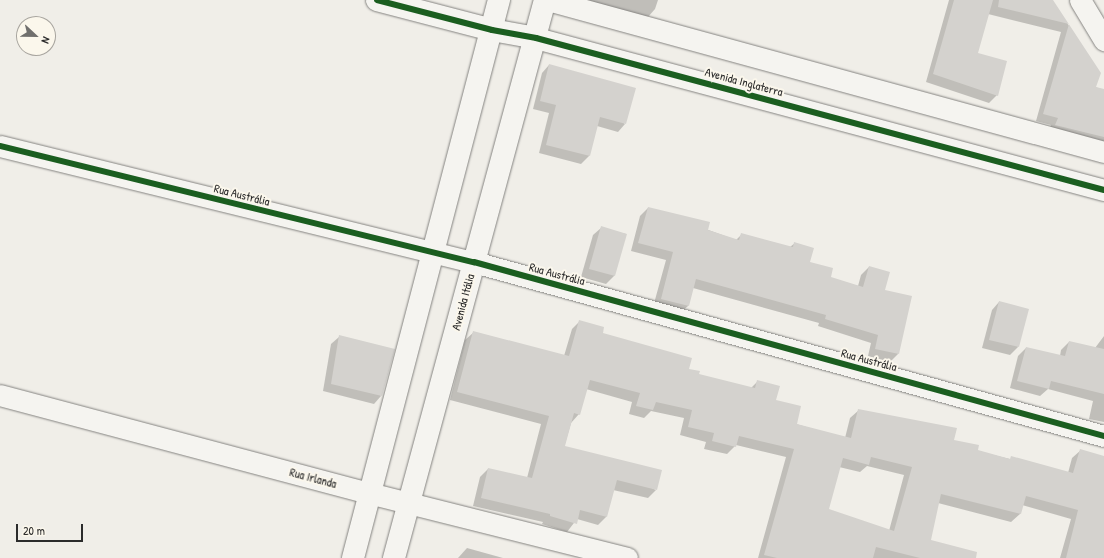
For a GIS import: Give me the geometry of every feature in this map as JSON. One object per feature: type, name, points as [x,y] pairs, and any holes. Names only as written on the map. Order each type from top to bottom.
[{"type":"street","name":"Avenida Inglaterra","points":[[377,0],[492,30],[536,38],[1104,190]]},
{"type":"street","points":[[353,558],[499,0]]},
{"type":"street","points":[[546,0],[1104,152]]},
{"type":"street","name":"Avenida Itália","points":[[394,558],[546,0]]},
{"type":"street","points":[[1080,0],[1104,40]]},
{"type":"street","name":"Rua Austrália","points":[[0,146],[432,253],[474,262],[1104,436]]},
{"type":"street","name":"Rua Irlanda","points":[[0,395],[369,493],[627,558]]},
{"type":"building","points":[[954,0],[993,0],[978,53],[1007,61],[998,96],[933,74]]},
{"type":"building","points":[[999,0],[1053,0],[1069,24],[998,7]]},
{"type":"building","points":[[1069,24],[1101,73],[1096,87],[1104,89],[1104,137],[1055,125],[1058,118],[1043,114]]},
{"type":"building","points":[[549,64],[636,88],[626,124],[600,117],[590,156],[546,145],[556,105],[540,101]]},
{"type":"building","points":[[648,207],[710,222],[708,230],[739,240],[741,233],[793,247],[794,242],[814,248],[810,262],[833,268],[831,277],[863,287],[869,266],[890,272],[885,290],[912,296],[899,354],[875,349],[878,335],[825,319],[826,315],[696,279],[689,306],[661,299],[673,252],[638,243]]},
{"type":"building","points":[[601,226],[627,234],[615,276],[589,269]]},
{"type":"building","points":[[999,301],[1029,309],[1019,347],[989,340]]},
{"type":"building","points":[[579,320],[604,327],[603,333],[692,358],[689,369],[700,371],[699,374],[755,388],[757,380],[780,386],[776,400],[801,406],[797,424],[851,438],[858,409],[957,428],[954,440],[979,445],[978,450],[1010,459],[1011,456],[1073,473],[1080,449],[1104,456],[1104,558],[1066,558],[1078,510],[1026,496],[1021,514],[941,494],[931,540],[977,552],[976,558],[920,558],[876,547],[873,558],[777,558],[764,555],[794,449],[739,436],[736,447],[712,441],[714,433],[688,427],[692,410],[656,402],[653,410],[636,406],[640,393],[590,380],[580,415],[574,413],[565,446],[662,470],[657,490],[617,480],[607,517],[580,510],[577,524],[550,516],[550,514],[481,498],[488,468],[532,478],[549,416],[457,392],[473,331],[569,356]],"holes":[[[871,457],[912,467],[894,531],[829,509],[843,458],[869,465]]]},
{"type":"building","points":[[339,335],[395,349],[382,396],[331,384]]},
{"type":"building","points":[[1069,341],[1104,349],[1104,394],[1051,381],[1049,389],[1017,381],[1026,347],[1065,356]]},
{"type":"cycle path","points":[[377,0],[492,30],[536,38],[1104,190]]},
{"type":"cycle path","points":[[0,146],[474,262],[1104,436]]}]
